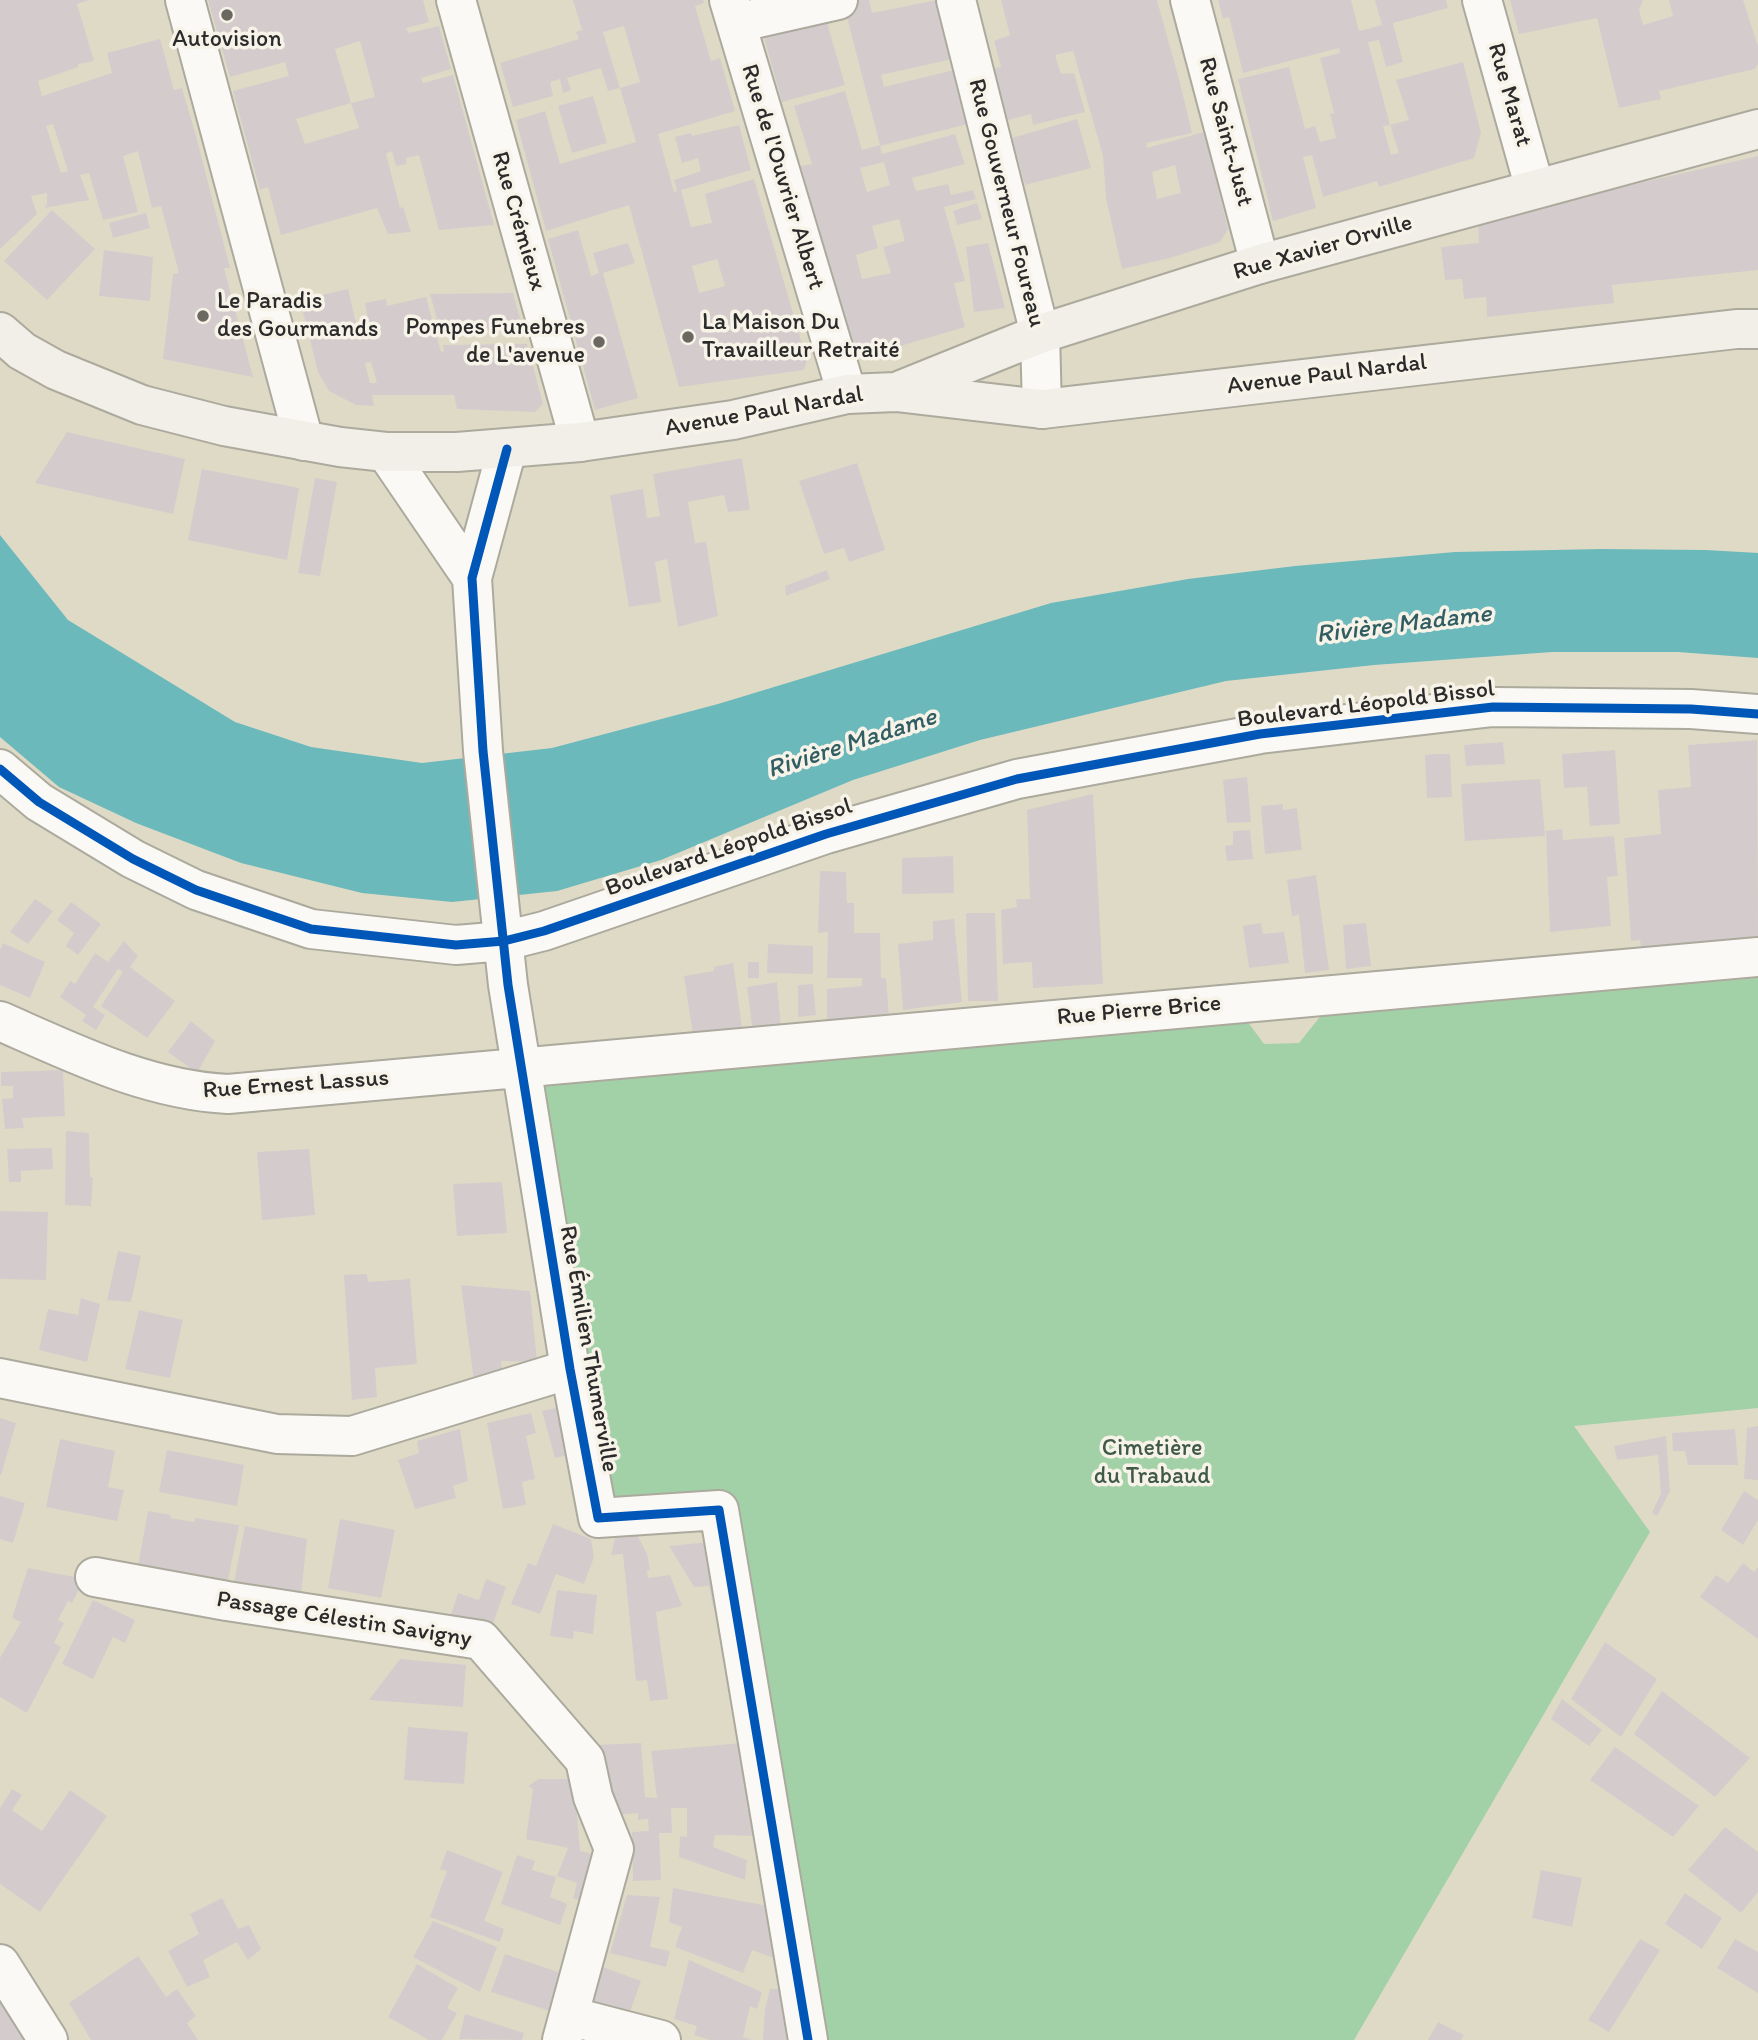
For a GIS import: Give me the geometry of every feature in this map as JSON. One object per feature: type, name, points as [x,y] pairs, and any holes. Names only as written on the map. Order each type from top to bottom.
[{"type":"main road","name":"Rue Xavier Orville","points":[[896,393],[1040,334],[1260,264],[1758,128]]},
{"type":"main road","name":"Avenue Paul Nardal","points":[[0,332],[22,351],[56,370],[142,405],[224,426],[304,442],[386,452],[507,449],[580,442],[733,420],[847,394],[896,393],[1042,409],[1519,353],[1736,329],[1758,329]]},
{"type":"street","points":[[186,0],[304,442]]},
{"type":"street","name":"Rue Crémieux","points":[[456,0],[580,442]]},
{"type":"street","points":[[733,12],[838,0]]},
{"type":"street","name":"Rue Gouverneur Foureau","points":[[956,0],[1040,334],[1042,409]]},
{"type":"street","name":"Rue Saint-Just","points":[[1191,0],[1260,264]]},
{"type":"street","name":"Rue Marat","points":[[1482,0],[1535,189]]},
{"type":"street","name":"Rue de l'Ouvrier Albert","points":[[733,12],[847,394]]},
{"type":"street","points":[[472,578],[507,449]]},
{"type":"street","points":[[386,452],[472,578]]},
{"type":"street","name":"Rue Émilien Thumerville","points":[[472,578],[483,751],[501,924],[570,1369],[598,1518],[719,1510],[808,2040]]},
{"type":"street","name":"Boulevard Léopold Bissol","points":[[0,769],[40,802],[133,859],[196,890],[312,929],[456,945],[501,924],[544,931],[826,834],[1017,779],[1260,734],[1493,707],[1691,709],[1758,714]]},
{"type":"street","name":"Rue Pierre Brice","points":[[521,1066],[1758,957]]},
{"type":"street","name":"Rue Ernest Lassus","points":[[0,1021],[95,1063],[194,1093],[228,1094],[521,1066]]},
{"type":"street","name":"Rue Émilien Thumerville","points":[[0,1378],[277,1433],[352,1436],[570,1369]]},
{"type":"street","name":"Passage Célestin Savigny","points":[[95,1577],[227,1601],[481,1640],[585,1760],[593,1797],[614,1849],[565,2028]]},
{"type":"street","points":[[0,1964],[48,2040]]},
{"type":"street","points":[[565,2028],[661,2040]]},
{"type":"green space","name":"Cimetière du Trabaud","points":[[1758,978],[1758,1408],[1574,1426],[1650,1532],[1354,2040],[821,2040],[729,1498],[611,1504],[544,1085],[1247,1021],[1264,1044],[1299,1043],[1323,1013]]},
{"type":"water","name":"Rivière Madame","points":[[0,535],[68,620],[235,722],[311,747],[422,763],[552,748],[718,704],[1051,603],[1188,579],[1295,566],[1455,552],[1602,549],[1758,553],[1758,658],[1678,652],[1552,652],[1374,665],[1226,681],[980,740],[853,780],[661,860],[557,891],[452,902],[362,893],[241,863],[136,823],[59,787],[0,737]]},
{"type":"building","points":[[0,0],[89,0],[77,4],[94,61],[78,64],[78,67],[38,81],[42,96],[112,73],[107,53],[160,39],[174,90],[182,88],[196,136],[230,268],[224,268],[253,377],[163,359],[173,274],[179,273],[161,206],[152,208],[138,151],[123,156],[138,212],[103,220],[89,173],[80,175],[89,200],[44,208],[47,205],[47,193],[31,196],[37,214],[0,249]],"holes":[[[53,124],[68,171],[61,173],[46,126]]]},
{"type":"building","points":[[208,0],[423,0],[429,22],[406,28],[409,33],[439,26],[451,69],[421,78],[423,83],[453,75],[494,225],[439,230],[419,155],[406,158],[407,164],[396,166],[392,151],[386,154],[400,208],[403,207],[411,232],[388,234],[377,208],[281,235],[268,187],[260,190],[233,91],[289,76],[285,62],[230,77]],"holes":[[[360,41],[375,97],[351,103],[335,49]],[[351,103],[359,128],[305,144],[296,119]]]},
{"type":"building","points":[[573,0],[703,0],[704,3],[695,6],[711,61],[720,58],[735,111],[658,134],[674,192],[677,191],[674,180],[701,171],[698,158],[682,163],[675,137],[691,133],[692,136],[739,125],[751,170],[681,190],[691,227],[712,223],[705,194],[754,179],[807,361],[804,370],[679,387],[629,205],[546,231],[516,120],[545,111],[560,164],[636,142],[620,88],[608,91],[601,68],[567,78],[571,90],[563,93],[560,79],[550,82],[553,96],[513,107],[500,63],[579,39],[576,32],[582,30]],"holes":[[[624,26],[640,82],[620,88],[603,32]],[[717,259],[725,286],[699,293],[692,266]]]},
{"type":"building","points":[[869,0],[872,13],[937,0],[952,59],[881,75],[884,87],[954,70],[968,124],[880,146],[882,154],[955,134],[965,164],[912,178],[916,191],[948,184],[951,195],[973,190],[976,199],[944,207],[965,281],[954,283],[965,327],[856,359],[801,166],[812,164],[794,106],[845,91],[862,150],[880,145],[843,2]],"holes":[[[884,162],[890,185],[867,192],[860,168]],[[899,219],[905,241],[883,247],[891,273],[862,279],[856,255],[878,248],[872,226]]]},
{"type":"building","points":[[1001,0],[1157,0],[1192,133],[1146,143],[1147,148],[1204,132],[1228,229],[1220,242],[1170,258],[1122,269],[1106,198],[1103,156],[1073,51],[1055,55],[1061,74],[1074,73],[1085,112],[1033,125],[1031,114],[1008,120],[993,69],[1001,67],[994,41],[1010,35]],"holes":[[[1175,165],[1181,193],[1157,199],[1152,172]]]},
{"type":"building","points":[[1218,0],[1351,0],[1359,31],[1382,25],[1375,0],[1446,0],[1448,8],[1393,23],[1403,62],[1386,67],[1379,40],[1368,42],[1390,125],[1409,120],[1396,80],[1463,62],[1481,133],[1474,158],[1379,187],[1377,181],[1323,197],[1312,155],[1303,157],[1316,208],[1273,221],[1238,79],[1289,67],[1305,129],[1315,126],[1320,142],[1336,138],[1330,114],[1334,113],[1320,58],[1340,53],[1339,48],[1243,73],[1229,17],[1223,19]],"holes":[[[1390,125],[1399,153],[1391,155],[1383,126]]]},
{"type":"building","points":[[1510,0],[1643,0],[1639,10],[1643,25],[1673,16],[1669,0],[1743,0],[1758,46],[1758,64],[1755,69],[1659,91],[1661,99],[1619,108],[1597,18],[1519,34]]},
{"type":"building","points":[[824,12],[845,85],[782,102],[762,30]]},
{"type":"building","points":[[593,96],[607,143],[572,153],[558,106]]},
{"type":"building","points":[[1077,119],[1091,168],[1025,185],[1012,138]]},
{"type":"building","points":[[1758,156],[1758,270],[1612,285],[1614,303],[1487,317],[1486,297],[1464,299],[1462,279],[1445,280],[1441,247],[1479,243],[1478,220]]},
{"type":"building","points":[[977,203],[982,219],[957,225],[953,211]]},
{"type":"building","points":[[52,210],[95,249],[47,300],[4,261]]},
{"type":"building","points":[[146,213],[150,228],[113,238],[109,223]]},
{"type":"building","name":"Pompes Funebres de L'avenue","points":[[578,230],[591,276],[599,273],[593,253],[628,243],[635,263],[603,273],[638,398],[595,410],[548,239]]},
{"type":"building","points":[[988,243],[1005,308],[974,312],[966,247]]},
{"type":"building","points":[[104,250],[153,257],[150,301],[99,296]]},
{"type":"building","points":[[348,289],[358,332],[370,329],[365,303],[386,299],[387,306],[426,297],[441,352],[444,351],[443,345],[527,344],[543,404],[535,412],[457,409],[454,395],[372,395],[374,406],[356,405],[329,391],[318,372],[300,300]],"holes":[[[371,362],[377,383],[370,383],[365,363]]]},
{"type":"building","points":[[513,293],[523,330],[440,330],[430,294]]},
{"type":"building","points":[[67,432],[185,459],[173,514],[35,483]]},
{"type":"building","points":[[742,458],[750,510],[728,512],[724,495],[688,502],[695,543],[706,542],[718,616],[678,627],[667,559],[655,562],[661,602],[629,607],[610,495],[643,489],[647,518],[660,516],[653,474]]},
{"type":"building","points":[[857,463],[885,550],[849,562],[844,548],[824,554],[799,481]]},
{"type":"building","points":[[202,469],[299,488],[287,560],[188,540]]},
{"type":"building","points":[[315,478],[337,482],[320,576],[298,573]]},
{"type":"building","points":[[827,570],[830,579],[786,596],[785,586]]},
{"type":"building","points":[[1757,740],[1758,937],[1641,947],[1640,940],[1631,941],[1624,838],[1661,834],[1658,790],[1691,787],[1688,745]]},
{"type":"building","points":[[1503,742],[1505,764],[1466,766],[1464,745]]},
{"type":"building","points":[[1615,750],[1620,824],[1590,826],[1587,787],[1564,788],[1562,754]]},
{"type":"building","points":[[1450,754],[1452,797],[1427,798],[1425,755]]},
{"type":"building","points":[[1247,777],[1251,822],[1227,823],[1223,780]]},
{"type":"building","points":[[1540,779],[1545,836],[1465,841],[1461,784]]},
{"type":"building","points":[[1093,794],[1103,984],[1033,988],[1032,962],[1003,964],[1001,910],[1017,907],[1016,899],[1030,899],[1027,810]]},
{"type":"building","points":[[1283,804],[1283,810],[1297,808],[1302,850],[1265,854],[1261,806]]},
{"type":"building","points":[[1562,829],[1563,840],[1614,836],[1618,876],[1607,877],[1611,926],[1550,932],[1546,831]]},
{"type":"building","points":[[1250,830],[1253,859],[1227,861],[1225,846],[1233,845],[1233,831]]},
{"type":"building","points":[[953,856],[954,893],[902,894],[902,858]]},
{"type":"building","points":[[820,871],[846,872],[847,903],[854,903],[854,933],[880,933],[881,978],[886,978],[889,1017],[827,1024],[827,989],[862,986],[862,978],[827,978],[828,932],[818,933]]},
{"type":"building","points":[[1316,875],[1329,970],[1305,973],[1299,915],[1292,916],[1287,880]]},
{"type":"building","points":[[35,899],[53,911],[28,944],[10,932]]},
{"type":"building","points":[[71,902],[101,924],[78,955],[66,946],[74,933],[57,920]]},
{"type":"building","points":[[966,913],[995,913],[998,1001],[968,1001]]},
{"type":"building","points":[[954,919],[962,1002],[903,1010],[898,944],[933,940],[933,921]]},
{"type":"building","points":[[1261,923],[1263,934],[1284,932],[1289,963],[1249,968],[1243,926]]},
{"type":"building","points":[[1366,923],[1371,966],[1346,969],[1343,925]]},
{"type":"building","points":[[124,941],[138,956],[130,967],[175,1001],[147,1038],[101,1006],[123,972],[118,969],[93,1007],[105,1015],[96,1030],[82,1021],[86,1015],[60,997],[70,981],[75,984],[95,953],[108,962]]},
{"type":"building","points":[[3,943],[45,962],[30,998],[0,985],[0,950]]},
{"type":"building","points":[[768,944],[813,946],[813,974],[767,973]]},
{"type":"building","points":[[748,962],[759,962],[759,978],[748,978]]},
{"type":"building","points":[[733,963],[743,1034],[694,1041],[684,976],[714,971],[714,967]]},
{"type":"building","points":[[777,982],[781,1029],[753,1033],[747,987]]},
{"type":"building","points":[[813,984],[816,1015],[798,1017],[798,985]]},
{"type":"building","points":[[191,1021],[215,1041],[197,1073],[168,1052]]},
{"type":"building","points":[[63,1070],[65,1116],[22,1118],[24,1128],[5,1129],[2,1099],[13,1098],[13,1086],[1,1086],[1,1072]]},
{"type":"building","points":[[66,1131],[89,1133],[90,1177],[93,1178],[91,1206],[65,1205]]},
{"type":"building","points":[[52,1148],[53,1169],[21,1171],[21,1182],[9,1182],[7,1149]]},
{"type":"building","points":[[309,1149],[315,1215],[262,1220],[257,1152]]},
{"type":"building","points":[[502,1182],[507,1233],[457,1236],[453,1184]]},
{"type":"building","points":[[0,1211],[48,1212],[46,1280],[0,1279]]},
{"type":"building","points":[[118,1251],[141,1256],[131,1302],[107,1300]]},
{"type":"building","points":[[367,1274],[368,1282],[410,1279],[417,1364],[375,1368],[377,1397],[352,1400],[344,1275]]},
{"type":"building","points":[[461,1285],[530,1291],[537,1362],[501,1361],[503,1379],[475,1388]]},
{"type":"building","points":[[81,1298],[100,1304],[87,1362],[39,1350],[48,1309],[78,1315]]},
{"type":"building","points":[[139,1310],[183,1320],[170,1378],[125,1369]]},
{"type":"building","points":[[570,1405],[578,1453],[555,1458],[542,1411]]},
{"type":"building","points":[[531,1413],[536,1433],[526,1436],[535,1479],[522,1482],[526,1505],[503,1509],[487,1423]]},
{"type":"building","points":[[0,1418],[16,1423],[1,1475],[0,1475]]},
{"type":"building","points":[[1758,1426],[1758,1480],[1744,1479],[1747,1428]]},
{"type":"building","points":[[460,1429],[468,1481],[453,1486],[456,1498],[415,1509],[398,1460],[419,1453],[417,1441]]},
{"type":"building","points":[[1735,1429],[1738,1465],[1688,1465],[1685,1451],[1673,1451],[1672,1433]]},
{"type":"building","points":[[1666,1436],[1670,1491],[1657,1516],[1652,1513],[1661,1493],[1658,1455],[1617,1460],[1614,1446]]},
{"type":"building","points":[[60,1439],[115,1451],[108,1487],[124,1490],[117,1521],[46,1507]]},
{"type":"building","points":[[167,1450],[244,1465],[237,1506],[159,1492]]},
{"type":"building","points":[[1744,1491],[1758,1500],[1758,1520],[1743,1545],[1721,1530]]},
{"type":"building","points":[[0,1496],[25,1503],[13,1543],[0,1539]]},
{"type":"building","points":[[148,1511],[194,1522],[195,1518],[239,1525],[228,1580],[185,1572],[184,1580],[137,1571]]},
{"type":"building","points":[[340,1519],[395,1530],[381,1598],[328,1588]]},
{"type":"building","points":[[553,1524],[591,1539],[594,1557],[584,1584],[556,1574],[540,1614],[511,1604],[528,1563],[536,1566]]},
{"type":"building","points":[[245,1526],[307,1539],[300,1603],[232,1592]]},
{"type":"building","points":[[634,1529],[647,1554],[650,1570],[647,1571],[648,1578],[670,1575],[682,1606],[656,1612],[668,1699],[650,1701],[647,1680],[636,1681],[623,1554],[611,1555],[617,1530]]},
{"type":"building","points":[[720,1541],[732,1605],[713,1607],[709,1586],[694,1587],[669,1546]]},
{"type":"building","points":[[1743,1563],[1754,1572],[1758,1567],[1758,1639],[1700,1597],[1716,1575],[1728,1583]]},
{"type":"building","points":[[28,1568],[84,1579],[72,1603],[68,1601],[58,1620],[64,1623],[54,1643],[61,1647],[27,1713],[0,1697],[0,1658],[21,1622],[12,1618]]},
{"type":"building","points":[[486,1579],[506,1587],[491,1629],[451,1615],[458,1593],[479,1600]]},
{"type":"building","points":[[557,1590],[597,1595],[593,1634],[574,1631],[573,1639],[550,1636]]},
{"type":"building","points":[[93,1600],[135,1620],[125,1643],[113,1637],[93,1679],[62,1664]]},
{"type":"building","points":[[1605,1642],[1657,1679],[1621,1737],[1571,1699]]},
{"type":"building","points":[[400,1659],[466,1665],[463,1707],[369,1700]]},
{"type":"building","points":[[1662,1691],[1750,1758],[1715,1797],[1634,1734]]},
{"type":"building","points":[[1562,1699],[1602,1730],[1589,1746],[1551,1719]]},
{"type":"building","points":[[408,1727],[468,1732],[464,1784],[404,1780]]},
{"type":"building","points":[[641,1743],[645,1797],[657,1798],[651,1751],[742,1743],[747,1809],[760,1809],[762,1836],[715,1835],[713,1847],[747,1860],[745,1880],[679,1857],[680,1836],[687,1837],[687,1808],[671,1808],[672,1833],[659,1833],[661,1880],[633,1881],[632,1832],[649,1831],[648,1819],[638,1820],[638,1813],[610,1815],[597,1745]]},
{"type":"building","points":[[1615,1747],[1699,1806],[1673,1837],[1590,1780]]},
{"type":"building","points":[[539,1779],[574,1779],[580,1851],[607,1857],[594,1901],[573,1899],[577,1883],[557,1876],[568,1848],[526,1839],[533,1789],[528,1786]]},
{"type":"building","points":[[12,1789],[22,1795],[12,1810],[42,1831],[70,1790],[107,1816],[40,1912],[0,1884],[0,1808]]},
{"type":"building","points":[[1725,1827],[1758,1852],[1758,1892],[1741,1913],[1688,1870]]},
{"type":"building","points":[[447,1850],[503,1872],[484,1921],[504,1929],[500,1942],[430,1917],[447,1871],[440,1869]]},
{"type":"building","points":[[517,1855],[535,1861],[532,1870],[556,1877],[550,1897],[567,1904],[560,1925],[501,1904]]},
{"type":"building","points":[[1541,1870],[1582,1878],[1572,1927],[1532,1918]]},
{"type":"building","points":[[673,1888],[768,1906],[774,1958],[752,1950],[743,1973],[675,1947],[682,1927],[669,1922]]},
{"type":"building","points":[[1685,1893],[1722,1918],[1702,1949],[1665,1924]]},
{"type":"building","points":[[627,1895],[660,1897],[650,1947],[670,1951],[666,1967],[610,1953]]},
{"type":"building","points":[[222,1898],[238,1929],[249,1925],[261,1949],[248,1960],[237,1942],[203,1960],[210,1977],[187,1987],[168,1951],[199,1934],[190,1914]]},
{"type":"building","points":[[433,1921],[497,1947],[480,1992],[413,1957]]},
{"type":"building","points":[[1640,1939],[1660,1950],[1609,2032],[1588,2020]]},
{"type":"building","points":[[1735,1939],[1758,1952],[1758,1993],[1717,1968]]},
{"type":"building","points":[[505,1954],[564,1974],[553,2012],[491,1992]]},
{"type":"building","points":[[138,1956],[166,1997],[177,1989],[196,2016],[187,2023],[198,2040],[91,2040],[69,2003]]},
{"type":"building","points":[[689,1960],[762,1992],[757,2009],[750,2006],[743,2037],[752,2040],[710,2040],[694,2035],[697,2026],[674,2019]]},
{"type":"building","points":[[417,1964],[458,1988],[447,2008],[457,2013],[442,2040],[429,2040],[388,2017]]},
{"type":"building","points":[[600,1966],[641,1981],[628,2017],[589,2005]]},
{"type":"building","points":[[0,1982],[37,2040],[0,2040]]},
{"type":"building","points":[[770,1989],[795,1989],[802,2040],[763,2040],[765,2009]]},
{"type":"building","points":[[465,2014],[524,2033],[522,2040],[459,2039]]},
{"type":"building","points":[[1438,2022],[1464,2035],[1461,2040],[1428,2040]]},
{"type":"cycle path","points":[[507,449],[472,578],[483,751],[508,985],[570,1369],[598,1518],[719,1510],[808,2040]]},
{"type":"cycle path","points":[[0,769],[39,802],[133,859],[196,890],[311,929],[456,945],[504,941],[544,931],[826,834],[1017,779],[1260,734],[1493,707],[1691,709],[1758,714]]},
{"type":"place","name":"Autovision","points":[[227,15]]},
{"type":"place","name":"Le Paradis des Gourmands","points":[[203,316]]},
{"type":"place","name":"La Maison Du Travailleur Retraité","points":[[688,337]]},
{"type":"place","name":"Pompes Funebres de L'avenue","points":[[599,342]]}]
